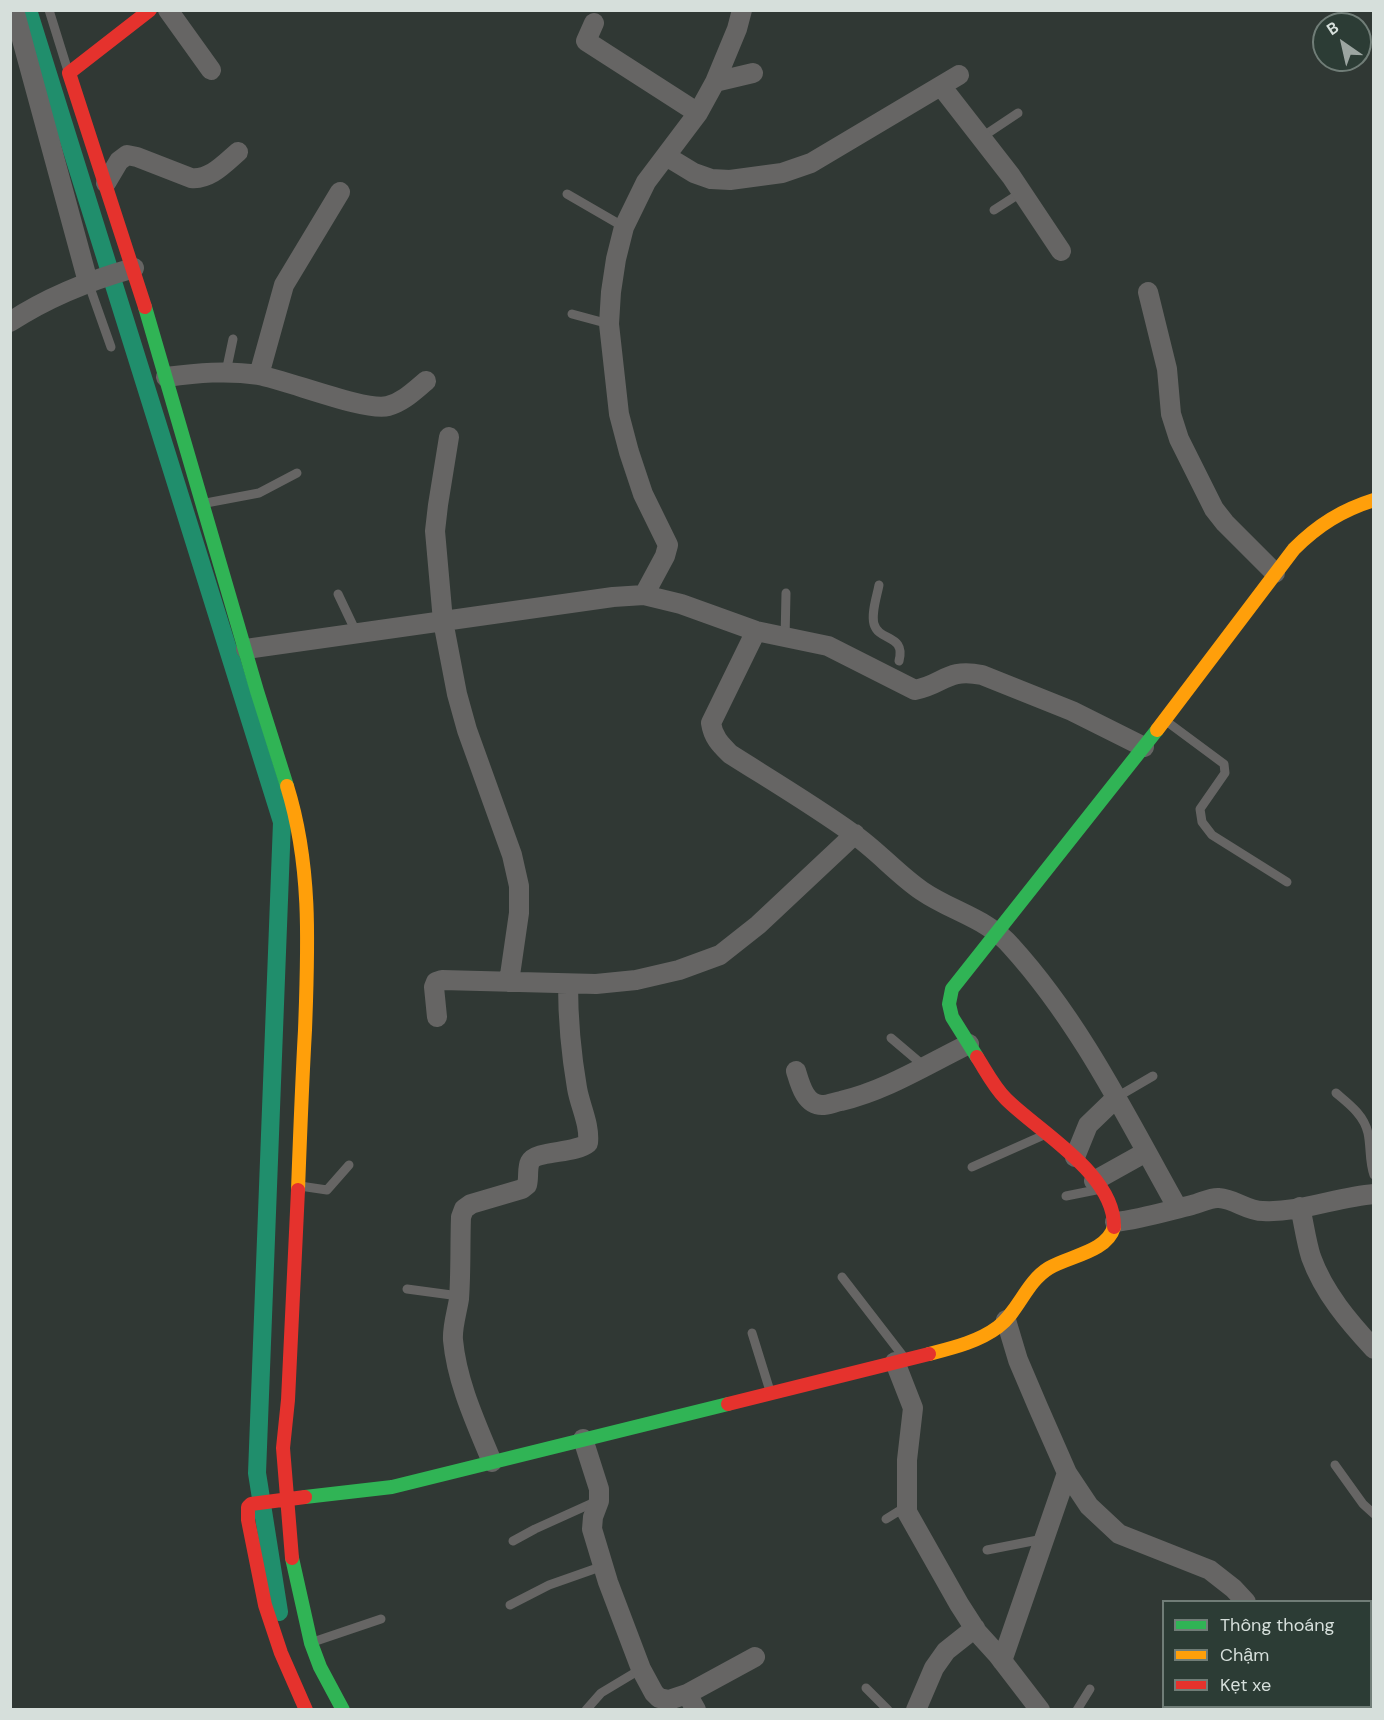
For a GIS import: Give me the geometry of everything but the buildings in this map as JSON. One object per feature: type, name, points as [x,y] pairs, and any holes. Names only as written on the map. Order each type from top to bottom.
[{"type":"street","points":[[14,10],[94,280]]},
{"type":"street","points":[[150,10],[69,74],[106,183],[129,269],[166,377],[297,818],[304,859],[308,940],[288,1400],[280,1502],[311,1643],[320,1667],[344,1710]]},
{"type":"street","points":[[168,10],[210,70]]},
{"type":"street","points":[[644,595],[668,545],[643,494],[619,414],[609,324],[616,260],[624,227],[646,182],[698,113],[715,82],[737,29],[742,10]]},
{"type":"street","points":[[594,23],[586,41],[698,113]]},
{"type":"street","points":[[715,82],[753,73]]},
{"type":"street","points":[[666,156],[694,173],[711,179],[730,180],[782,173],[811,163],[959,75]]},
{"type":"street","points":[[941,86],[1022,192],[1060,251]]},
{"type":"street","points":[[106,183],[119,161],[127,155],[199,179],[211,174],[238,152]]},
{"type":"street","points":[[259,375],[284,285],[340,192]]},
{"type":"street","points":[[10,322],[94,280],[129,269]]},
{"type":"street","points":[[1148,292],[1167,369],[1171,414],[1179,439],[1214,509],[1224,523],[1275,573]]},
{"type":"street","points":[[166,377],[201,372],[259,375],[367,406],[386,407],[404,400],[426,381]]},
{"type":"street","points":[[449,437],[435,531],[443,621],[464,721],[512,855],[519,886],[519,913],[509,982]]},
{"type":"street","points":[[306,1710],[281,1653],[265,1605],[248,1520],[248,1507],[256,1502],[280,1502],[392,1487],[901,1361],[974,1339],[1006,1320],[1041,1274],[1057,1263],[1101,1244],[1112,1233],[1115,1222],[1098,1185],[1076,1157],[1003,1096],[952,1017],[948,1004],[952,989],[1144,747],[1275,573],[1305,537],[1329,518],[1374,500]]},
{"type":"street","points":[[246,649],[613,597],[644,595],[681,604],[756,631],[785,639],[828,646],[896,670],[915,690],[927,688],[953,673],[967,672],[982,675],[1072,711],[1144,747]]},
{"type":"street","points":[[756,631],[711,723],[712,733],[730,754],[855,834],[901,876],[924,893],[977,920],[998,933],[1011,945],[1065,1014],[1117,1096],[1177,1207]]},
{"type":"street","points":[[437,1017],[434,987],[436,982],[442,980],[568,984],[636,980],[679,970],[720,955],[758,925],[855,834]]},
{"type":"street","points":[[492,1462],[469,1407],[456,1363],[452,1336],[459,1296],[461,1217],[464,1209],[471,1204],[522,1189],[527,1185],[529,1163],[536,1157],[582,1148],[588,1143],[589,1134],[578,1094],[572,1058],[568,984]]},
{"type":"street","points":[[796,1071],[802,1092],[813,1102],[821,1105],[873,1092],[969,1044]]},
{"type":"street","points":[[1076,1157],[1088,1125],[1117,1096]]},
{"type":"street","points":[[1098,1185],[1146,1152]]},
{"type":"street","points":[[1115,1222],[1140,1219],[1218,1197],[1230,1200],[1247,1209],[1264,1211],[1374,1194]]},
{"type":"street","points":[[1300,1207],[1312,1258],[1327,1290],[1344,1316],[1374,1349]]},
{"type":"street","points":[[1006,1320],[1018,1360],[1067,1473],[1089,1506],[1119,1534],[1210,1570],[1244,1600]]},
{"type":"street","points":[[901,1361],[913,1408],[907,1460],[907,1512],[947,1584],[975,1628],[1040,1710]]},
{"type":"street","points":[[583,1439],[599,1489],[599,1501],[593,1517],[592,1529],[603,1566],[641,1669],[654,1693],[659,1698],[692,1702],[755,1657]]},
{"type":"street","points":[[1002,1661],[1067,1473]]},
{"type":"street","points":[[916,1710],[934,1668],[946,1651],[975,1628]]},
{"type":"lane","points":[[49,10],[69,74]]},
{"type":"lane","points":[[982,137],[1018,113]]},
{"type":"lane","points":[[994,210],[1022,192]]},
{"type":"lane","points":[[567,194],[624,227]]},
{"type":"lane","points":[[94,280],[111,346]]},
{"type":"lane","points":[[572,314],[609,324]]},
{"type":"lane","points":[[226,372],[233,339]]},
{"type":"lane","points":[[203,503],[258,494],[297,473]]},
{"type":"lane","points":[[879,585],[873,620],[874,627],[899,646],[901,653],[896,670]]},
{"type":"lane","points":[[785,639],[786,593]]},
{"type":"lane","points":[[338,594],[357,634]]},
{"type":"lane","points":[[1165,720],[1224,764],[1225,772],[1200,809],[1202,822],[1212,835],[1287,882]]},
{"type":"lane","points":[[891,1038],[924,1066]]},
{"type":"lane","points":[[1117,1096],[1153,1076]]},
{"type":"lane","points":[[1336,1093],[1356,1111],[1364,1122],[1368,1133],[1374,1175]]},
{"type":"lane","points":[[972,1167],[1046,1134]]},
{"type":"lane","points":[[298,1186],[327,1190],[349,1165]]},
{"type":"lane","points":[[1066,1196],[1098,1185]]},
{"type":"lane","points":[[842,1278],[901,1361]]},
{"type":"lane","points":[[407,1289],[459,1296]]},
{"type":"lane","points":[[752,1333],[771,1393]]},
{"type":"lane","points":[[1335,1465],[1363,1504],[1374,1514]]},
{"type":"lane","points":[[513,1541],[599,1501]]},
{"type":"lane","points":[[886,1519],[907,1506]]},
{"type":"lane","points":[[987,1550],[1043,1539]]},
{"type":"lane","points":[[510,1605],[549,1585],[603,1566]]},
{"type":"lane","points":[[311,1643],[381,1619]]},
{"type":"lane","points":[[586,1710],[601,1693],[641,1669]]},
{"type":"lane","points":[[866,1688],[888,1710]]},
{"type":"lane","points":[[1077,1710],[1090,1689]]},
{"type":"waterway","points":[[28,10],[282,822],[257,1473],[279,1612]]},
{"type":"traffic: fast","points":[[145,307],[287,786]]},
{"type":"traffic: fast","points":[[977,1057],[952,1017],[949,1004],[952,989],[1157,730]]},
{"type":"traffic: fast","points":[[305,1497],[392,1487],[728,1404]]},
{"type":"traffic: fast","points":[[292,1558],[311,1643],[320,1667],[343,1710]]},
{"type":"traffic: slow","points":[[1157,730],[1294,549],[1331,519],[1351,508],[1374,500]]},
{"type":"traffic: slow","points":[[287,786],[301,846],[307,938],[298,1190]]},
{"type":"traffic: slow","points":[[929,1354],[973,1341],[998,1327],[1012,1313],[1041,1274],[1057,1264],[1096,1248],[1104,1242],[1114,1227]]},
{"type":"traffic: jam","points":[[145,307],[69,73],[150,10]]},
{"type":"traffic: jam","points":[[977,1057],[1006,1099],[1089,1172],[1102,1189],[1111,1208],[1114,1227]]},
{"type":"traffic: jam","points":[[292,1558],[283,1448],[288,1400],[298,1190]]},
{"type":"traffic: jam","points":[[728,1404],[929,1354]]},
{"type":"traffic: jam","points":[[305,1497],[251,1504],[248,1507],[248,1520],[265,1605],[281,1653],[306,1710]]}]
